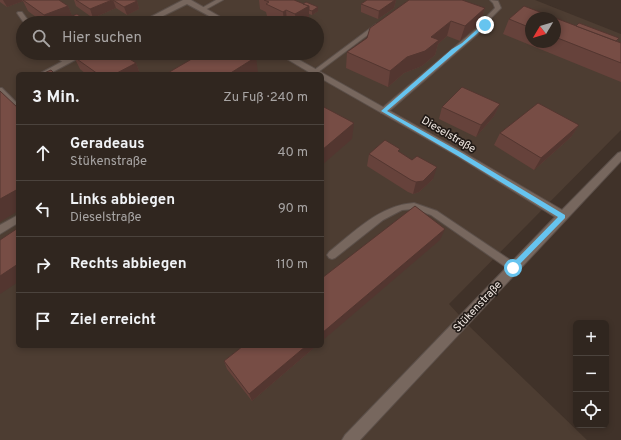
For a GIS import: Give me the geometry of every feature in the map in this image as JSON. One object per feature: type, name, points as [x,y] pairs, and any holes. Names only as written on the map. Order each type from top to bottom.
[{"type":"street","points":[[156,16],[186,0],[215,16]]},
{"type":"street","points":[[47,72],[70,60]]},
{"type":"street","name":"Dieselstraße","points":[[293,60],[314,72]]},
{"type":"street","name":"Dieselstraße","points":[[324,77],[460,154],[562,216]]},
{"type":"street","name":"Stükenstraße","points":[[350,440],[621,155]]},
{"type":"lane","points":[[203,9],[220,0]]},
{"type":"lane","points":[[384,111],[485,25],[486,20],[498,8],[496,2],[493,0]]},
{"type":"lane","points":[[320,72],[381,22]]},
{"type":"lane","points":[[0,90],[16,106]]},
{"type":"lane","points":[[332,255],[380,217],[401,207],[414,206],[434,213],[513,268]]},
{"type":"lane","points":[[0,230],[16,220]]},
{"type":"shaded area","points":[[0,0],[535,0],[621,34],[621,130],[449,304],[470,327],[587,440],[0,440]]},
{"type":"building","points":[[23,0],[59,0],[68,6],[44,15]]},
{"type":"building","points":[[76,0],[112,0],[90,9]]},
{"type":"building","points":[[113,0],[135,0],[137,1],[124,7]]},
{"type":"building","points":[[264,0],[294,0],[309,6],[295,14],[286,10],[283,12],[266,4],[269,2]]},
{"type":"building","points":[[367,0],[395,0],[379,11],[361,4]]},
{"type":"building","points":[[409,0],[462,0],[485,8],[465,26],[451,21],[431,37],[439,40],[425,51],[407,57],[390,71],[347,52],[367,38],[370,28]]},
{"type":"building","points":[[306,2],[318,7],[312,11],[309,10],[309,6],[303,4]]},
{"type":"building","points":[[524,6],[540,12],[525,12],[525,26],[509,19]]},
{"type":"building","points":[[561,20],[621,43],[621,63],[561,39]]},
{"type":"building","points":[[579,23],[619,38],[616,41],[576,26]]},
{"type":"building","points":[[78,60],[131,60],[136,63],[119,72],[95,72]]},
{"type":"building","points":[[190,60],[251,60],[232,72],[169,72]]},
{"type":"building","points":[[462,87],[500,104],[481,125],[442,107]]},
{"type":"building","points":[[0,91],[16,106],[16,190],[0,199]]},
{"type":"building","points":[[538,103],[579,125],[541,158],[500,133]]},
{"type":"building","points":[[324,107],[354,123],[324,148]]},
{"type":"building","points":[[385,140],[400,149],[398,151],[412,160],[417,156],[437,167],[423,181],[416,182],[411,180],[369,154]]},
{"type":"building","points":[[415,206],[445,229],[324,331],[324,276]]},
{"type":"building","points":[[16,229],[16,265],[0,276],[0,240]]},
{"type":"building","points":[[240,348],[304,348],[249,394],[224,361]]},
{"type":"route","points":[[485,25],[384,111],[460,154],[562,216],[513,268]]}]
